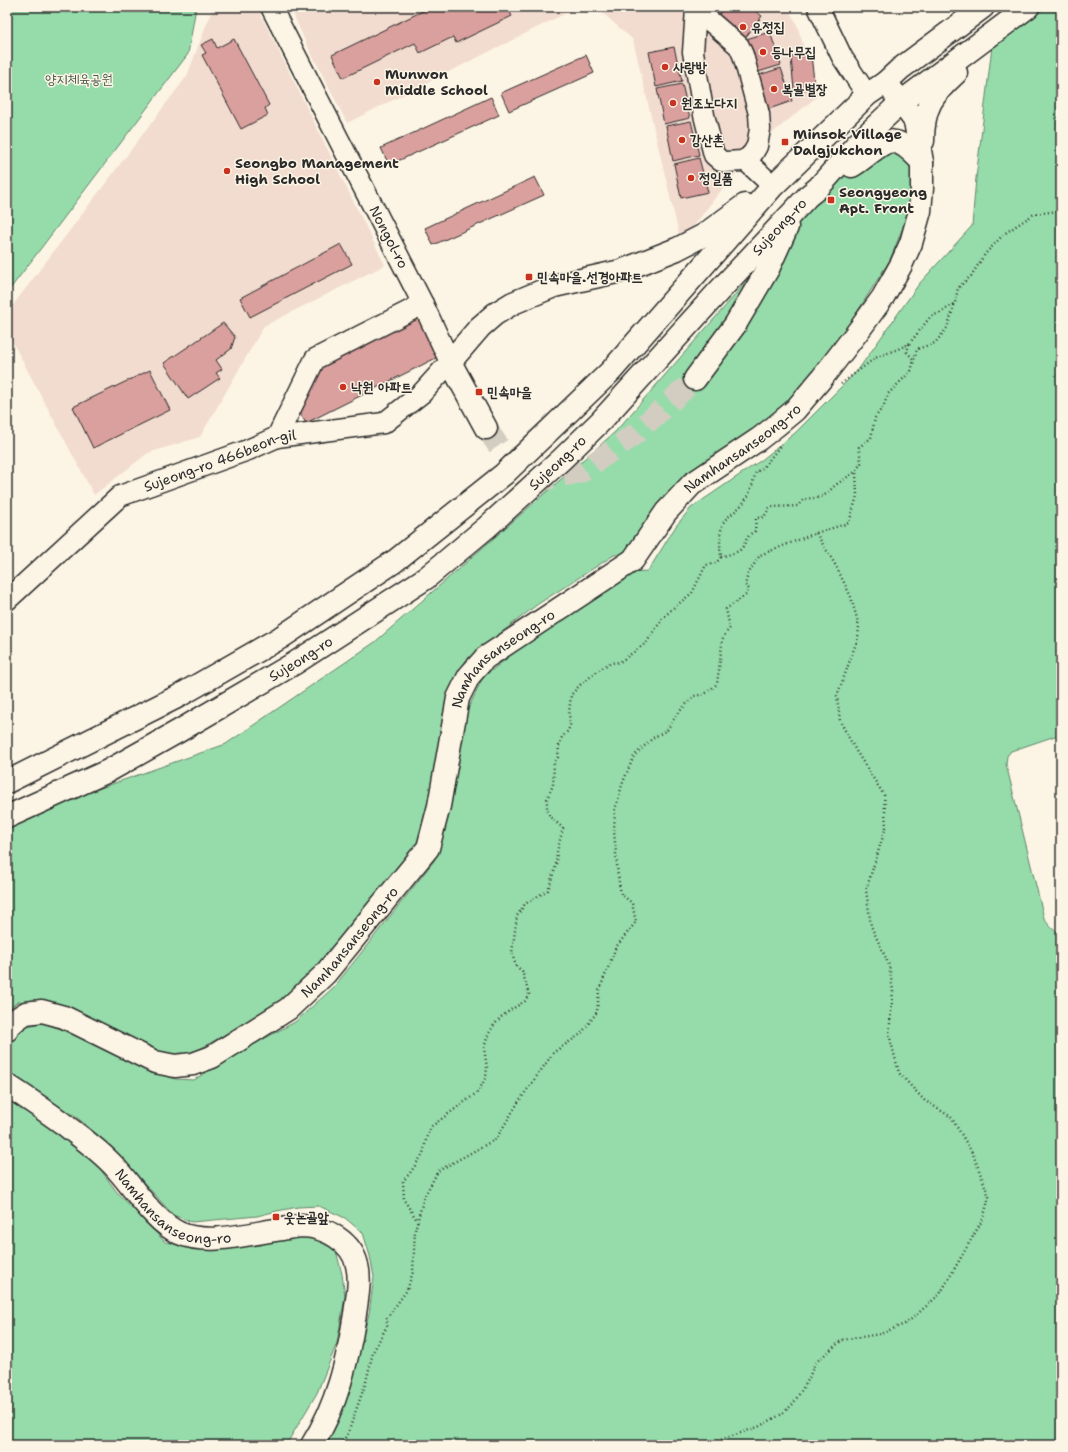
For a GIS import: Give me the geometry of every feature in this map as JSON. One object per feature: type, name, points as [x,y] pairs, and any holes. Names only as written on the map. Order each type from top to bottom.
[{"type":"main road","name":"Sujeong-ro","points":[[7,782],[74,750],[184,693],[280,638],[395,561],[504,474],[611,370],[773,186],[867,95],[886,82],[900,69],[982,7]]},
{"type":"main road","name":"Sujeong-ro","points":[[7,817],[108,772],[275,675],[426,578],[487,527],[562,460],[601,421],[718,292],[794,211],[818,188],[846,156],[893,109],[1028,7]]},
{"type":"main road","points":[[922,162],[923,123],[929,106],[936,93],[969,62],[981,43]]},
{"type":"main road","points":[[886,82],[893,109]]},
{"type":"main road","points":[[867,95],[893,109]]},
{"type":"main road","name":"Namhansanseong-ro","points":[[7,1030],[10,1025],[26,1013],[42,1011],[64,1017],[155,1062],[175,1066],[193,1064],[212,1057],[288,1009],[325,974],[428,848],[439,806],[458,698],[469,676],[485,658],[633,560],[666,512],[692,484],[759,439],[795,410],[822,378],[883,296],[901,264],[911,242],[920,211],[922,188],[922,162],[915,121],[893,109]]},
{"type":"main road","points":[[818,188],[880,145],[891,141],[899,142],[907,146],[922,162]]},
{"type":"main road","points":[[486,428],[450,362],[480,327],[495,314],[513,303],[554,286],[621,271],[677,249],[704,235],[773,186]]},
{"type":"main road","points":[[695,380],[735,325],[768,269],[794,211]]},
{"type":"main road","points":[[7,830],[44,801]]},
{"type":"main road","name":"Namhansanseong-ro","points":[[7,1085],[31,1100],[90,1144],[123,1176],[156,1216],[168,1228],[179,1233],[202,1239],[303,1226],[321,1229],[335,1236],[350,1250],[357,1264],[359,1276],[351,1339],[339,1388],[323,1428],[312,1445]]},
{"type":"street","name":"Nongol-ro","points":[[271,7],[423,304],[450,362]]},
{"type":"street","points":[[818,7],[842,57],[867,95]]},
{"type":"street","points":[[695,8],[739,46],[743,55],[759,114],[760,129],[757,146],[748,158],[744,160],[726,162],[721,161],[714,155],[704,115],[693,52],[695,8]]},
{"type":"street","points":[[744,160],[773,186]]},
{"type":"street","points":[[277,437],[315,359],[423,304]]},
{"type":"street","name":"Sujeong-ro 466beon-gil","points":[[7,600],[120,496],[248,450],[277,437],[384,423],[422,394],[450,362]]},
{"type":"path","points":[[418,1222],[404,1200],[403,1181],[423,1154],[427,1135],[432,1126],[478,1092],[486,1077],[487,1068],[484,1048],[488,1035],[501,1017],[512,1008],[525,1001],[529,994],[522,971],[516,966],[512,953],[513,942],[517,916],[526,904],[548,890],[556,864],[557,852],[563,828],[550,817],[547,799],[553,785],[554,763],[558,757],[559,746],[562,737],[568,731],[570,726],[569,712],[571,695],[580,685],[599,670],[610,663],[620,662],[646,643],[672,609],[692,593],[706,565],[716,562],[721,557],[737,552],[742,548],[748,534],[755,531],[756,518],[764,517],[770,507],[798,506],[810,497],[820,498],[830,492],[835,485],[856,471],[861,464],[859,447],[871,438],[875,418],[884,405],[888,394],[911,371],[913,359],[917,349],[935,343],[947,328],[958,288],[971,276],[985,254],[1004,234],[1034,214],[1058,211],[1061,209]]},
{"type":"path","points":[[913,359],[907,352],[909,344],[931,316],[940,314],[955,303]]},
{"type":"path","points":[[840,385],[875,358],[909,344]]},
{"type":"path","points":[[721,557],[721,530],[726,519],[734,514],[748,497],[756,472],[764,468],[781,445]]},
{"type":"path","points":[[341,1445],[348,1433],[364,1387],[373,1352],[385,1330],[388,1318],[407,1290],[413,1272],[415,1230],[424,1197],[438,1171],[496,1139],[519,1101],[554,1052],[581,1034],[597,1012],[599,991],[616,947],[636,922],[632,903],[621,894],[614,831],[615,810],[623,782],[634,756],[652,738],[667,730],[678,713],[694,696],[705,694],[717,684],[723,637],[730,628],[726,608],[746,595],[749,589],[745,585],[748,574],[760,554],[816,533],[849,523],[857,496],[856,471]]},
{"type":"path","points":[[706,1445],[758,1427],[782,1414],[793,1404],[808,1380],[815,1363],[842,1340],[880,1334],[907,1323],[940,1294],[983,1218],[989,1197],[973,1154],[951,1117],[924,1100],[899,1073],[889,1034],[893,991],[889,965],[871,926],[866,890],[886,827],[884,795],[856,751],[840,721],[837,696],[858,638],[859,626],[851,597],[836,566],[816,533]]},
{"type":"shaded area","name":"Seongbo Management High School","points":[[213,7],[257,7],[385,265],[264,326],[200,437],[148,453],[94,495],[7,332],[7,313],[187,76]]},
{"type":"shaded area","name":"Munwon Middle School","points":[[290,7],[578,7],[347,123],[305,41]]},
{"type":"shaded area","points":[[596,7],[787,7],[796,22],[819,95],[765,139],[715,198],[681,243],[633,40]]},
{"type":"green space","name":"양지체육공원","points":[[7,7],[196,7],[188,54],[7,293]]},
{"type":"green space","points":[[1047,7],[1061,7],[1061,734],[1011,751],[1007,756],[1006,764],[1044,918],[1051,928],[1061,933],[1061,1445],[322,1445],[352,1375],[369,1314],[374,1277],[370,1256],[363,1233],[345,1218],[319,1206],[298,1207],[257,1216],[192,1222],[173,1215],[113,1148],[74,1115],[56,1106],[9,1077],[7,1073],[7,1044],[10,1037],[27,1026],[42,1023],[64,1030],[156,1072],[175,1079],[194,1080],[230,1057],[295,1022],[334,987],[434,861],[444,830],[462,722],[483,677],[555,621],[631,572],[648,571],[676,526],[691,508],[763,459],[795,433],[858,370],[919,284],[972,226],[976,178],[992,47]]},
{"type":"green space","points":[[900,143],[915,172],[909,212],[890,260],[852,320],[819,367],[778,416],[631,554],[614,555],[538,604],[466,660],[445,704],[427,813],[417,843],[317,969],[278,1004],[186,1057],[167,1055],[56,1006],[34,1000],[18,1002],[7,1010],[7,821],[226,744],[375,642],[615,432],[729,302],[816,197],[873,146]]},
{"type":"green space","points":[[7,1097],[80,1149],[101,1170],[116,1191],[165,1242],[195,1247],[307,1233],[334,1243],[342,1274],[345,1296],[337,1343],[317,1393],[286,1445],[7,1445]]},
{"type":"building","points":[[431,7],[507,7],[512,16],[456,43],[453,37],[420,53],[415,43],[343,78],[332,55]]},
{"type":"building","points":[[706,7],[718,7],[714,13]]},
{"type":"building","name":"유정집","points":[[725,7],[750,7],[762,16],[745,38],[718,15]]},
{"type":"building","name":"등나무집","points":[[770,32],[781,65],[755,73],[746,39]]},
{"type":"building","points":[[213,39],[217,48],[234,39],[269,105],[265,108],[268,115],[241,129],[202,55],[206,53],[201,45]]},
{"type":"building","name":"사랑방","points":[[674,47],[682,81],[656,87],[649,52]]},
{"type":"building","points":[[586,55],[594,73],[509,111],[501,93]]},
{"type":"building","points":[[811,55],[815,89],[794,90],[791,57]]},
{"type":"building","name":"복골별장","points":[[781,68],[792,101],[766,110],[756,76]]},
{"type":"building","name":"원조노다지","points":[[682,84],[690,118],[664,124],[657,89]]},
{"type":"building","points":[[491,97],[499,115],[389,165],[381,148]]},
{"type":"building","name":"강산촌","points":[[691,121],[699,155],[673,161],[666,126]]},
{"type":"building","name":"정일품","points":[[699,158],[708,192],[681,198],[674,164]]},
{"type":"building","points":[[535,177],[544,195],[433,245],[425,228]]},
{"type":"building","points":[[341,244],[352,264],[250,317],[240,298]]},
{"type":"building","name":"낙원 아파트","points":[[415,312],[438,357],[306,423],[297,409],[316,364]]},
{"type":"building","points":[[223,323],[235,337],[231,349],[216,360],[222,369],[216,373],[220,378],[188,399],[164,363]]},
{"type":"building","points":[[150,370],[170,410],[93,448],[73,407]]},
{"type":"tunnel","points":[[486,428],[502,451],[523,470],[546,479],[581,472],[635,434],[695,379]]},
{"type":"place","name":"유정집","points":[[743,27]]},
{"type":"place","name":"등나무집","points":[[763,52]]},
{"type":"place","name":"사랑방","points":[[665,67]]},
{"type":"place","name":"Munwon Middle School","points":[[377,82]]},
{"type":"place","name":"복골별장","points":[[774,89]]},
{"type":"place","name":"원조노다지","points":[[673,103]]},
{"type":"place","name":"강산촌","points":[[682,140]]},
{"type":"place","name":"Minsok Village Dalgjukchon","points":[[785,142]]},
{"type":"place","name":"Seongbo Management High School","points":[[227,171]]},
{"type":"place","name":"정일품","points":[[691,178]]},
{"type":"place","name":"Seongyeong Apt. Front","points":[[831,200]]},
{"type":"place","name":"민속마을.선경아파트","points":[[529,277]]},
{"type":"place","name":"낙원 아파트","points":[[343,387]]},
{"type":"place","name":"민속마을","points":[[479,392]]},
{"type":"place","name":"웃논골앞","points":[[276,1217]]}]
